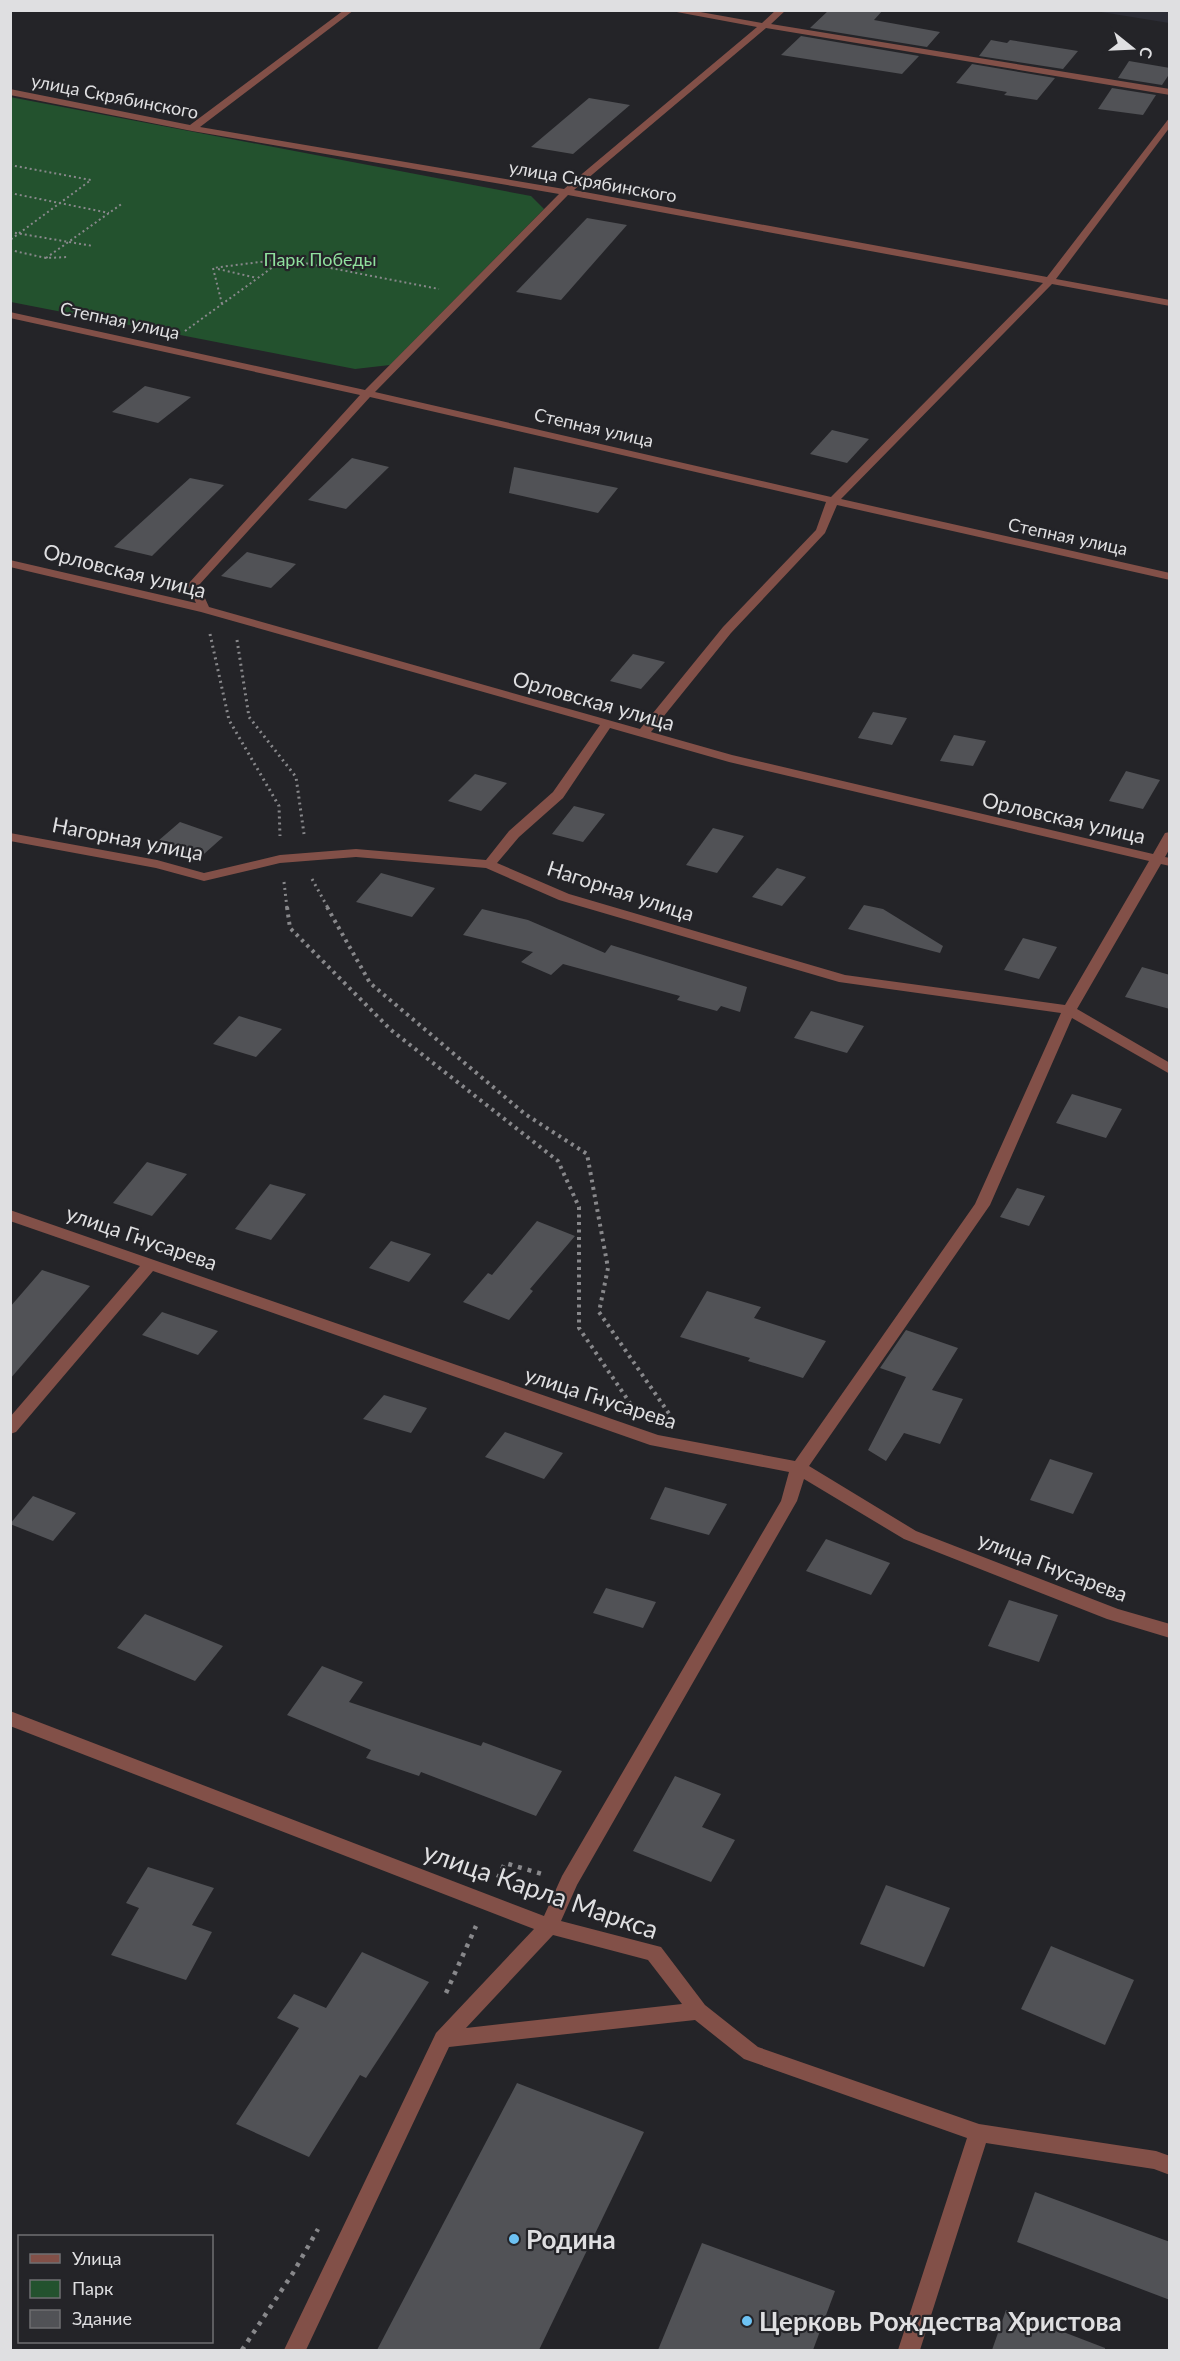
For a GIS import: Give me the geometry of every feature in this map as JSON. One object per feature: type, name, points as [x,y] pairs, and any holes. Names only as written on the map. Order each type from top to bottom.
[{"type":"street","points":[[192,128],[350,10]]},
{"type":"street","points":[[670,10],[1170,92]]},
{"type":"street","points":[[204,609],[192,585],[368,393],[565,193],[766,26],[782,10]]},
{"type":"street","name":"улица Скрябинского","points":[[10,92],[192,128],[1170,303]]},
{"type":"street","points":[[642,735],[727,630],[821,531],[832,502],[1049,281],[1170,120]]},
{"type":"street","name":"Степная улица","points":[[10,315],[368,393],[832,502],[1170,577]]},
{"type":"street","name":"Орловская улица","points":[[10,563],[204,609],[729,758],[1163,861]]},
{"type":"street","points":[[489,864],[514,834],[558,795],[607,724]]},
{"type":"street","points":[[295,2350],[442,2039],[549,1926],[568,1882],[789,1501],[799,1468],[982,1205],[1069,1010],[1163,861],[1170,836]]},
{"type":"street","name":"Нагорная улица","points":[[10,837],[157,864],[204,877],[280,859],[356,853],[489,864],[564,897],[844,979],[1069,1010],[1170,1070]]},
{"type":"street","name":"улица Гнусарева","points":[[10,1215],[657,1442],[799,1468],[910,1535],[1113,1614],[1170,1631]]},
{"type":"street","points":[[10,1428],[150,1264]]},
{"type":"street","name":"улица Карла Маркса","points":[[10,1718],[549,1926],[654,1953],[698,2012],[751,2053],[979,2133],[1156,2160],[1170,2166]]},
{"type":"street","points":[[442,2039],[698,2012]]},
{"type":"street","points":[[909,2350],[979,2133]]},
{"type":"path","points":[[10,165],[91,180],[10,240]]},
{"type":"path","points":[[10,193],[109,213]]},
{"type":"path","points":[[46,258],[123,203]]},
{"type":"path","points":[[10,231],[93,246]]},
{"type":"path","points":[[10,250],[46,258],[68,257]]},
{"type":"path","points":[[162,347],[284,259]]},
{"type":"path","points":[[213,268],[284,259],[466,294]]},
{"type":"path","points":[[213,268],[258,278]]},
{"type":"path","points":[[213,268],[222,304]]},
{"type":"path","points":[[204,609],[229,720],[279,806],[280,859],[290,927],[392,1030],[558,1161],[579,1207],[579,1328],[657,1442]]},
{"type":"path","points":[[233,618],[249,717],[296,777],[310,876],[370,983],[525,1114],[587,1154],[608,1268],[599,1312],[694,1450]]},
{"type":"path","points":[[496,1884],[505,1863],[568,1882]]},
{"type":"path","points":[[442,2000],[481,1916]]},
{"type":"path","points":[[242,2350],[293,2273],[321,2223]]},
{"type":"shaded area","points":[[1095,11],[1169,11],[1169,23]]},
{"type":"green space","name":"Парк Победы","points":[[10,97],[531,196],[544,209],[390,365],[355,369],[11,302]]},
{"type":"building","points":[[829,10],[883,10],[874,20],[940,32],[927,47],[810,28]]},
{"type":"building","points":[[801,36],[919,56],[902,74],[781,55]]},
{"type":"building","points":[[991,40],[1007,43],[1010,40],[1078,51],[1063,69],[979,56]]},
{"type":"building","points":[[1129,61],[1170,68],[1170,73],[1162,85],[1118,78]]},
{"type":"building","points":[[972,64],[1055,78],[1037,100],[1004,95],[1007,92],[956,83]]},
{"type":"building","points":[[1112,88],[1156,95],[1143,115],[1098,109]]},
{"type":"building","points":[[589,98],[630,105],[573,154],[531,147]]},
{"type":"building","points":[[587,218],[627,225],[561,300],[516,292]]},
{"type":"building","points":[[145,386],[191,397],[158,423],[112,412]]},
{"type":"building","points":[[832,430],[869,439],[847,463],[810,454]]},
{"type":"building","points":[[352,458],[389,467],[346,509],[308,500]]},
{"type":"building","points":[[514,467],[618,488],[598,513],[509,493]]},
{"type":"building","points":[[190,478],[224,485],[152,556],[114,547]]},
{"type":"building","points":[[247,552],[296,564],[271,588],[221,576]]},
{"type":"building","points":[[633,654],[665,662],[641,689],[610,681]]},
{"type":"building","points":[[873,712],[907,718],[892,745],[858,738]]},
{"type":"building","points":[[954,735],[986,741],[973,766],[940,761]]},
{"type":"building","points":[[1126,771],[1160,780],[1143,809],[1109,801]]},
{"type":"building","points":[[475,774],[507,783],[481,811],[448,801]]},
{"type":"building","points":[[574,806],[605,814],[583,842],[552,834]]},
{"type":"building","points":[[180,822],[223,837],[195,862],[151,847]]},
{"type":"building","points":[[713,828],[744,836],[717,873],[686,865]]},
{"type":"building","points":[[777,868],[806,877],[782,906],[752,897]]},
{"type":"building","points":[[381,873],[435,888],[412,917],[356,902]]},
{"type":"building","points":[[864,905],[883,909],[943,946],[940,953],[848,929]]},
{"type":"building","points":[[482,909],[528,920],[605,953],[611,945],[747,987],[740,1012],[721,1006],[717,1011],[677,1000],[680,996],[563,964],[551,975],[521,962],[533,952],[463,935]]},
{"type":"building","points":[[1023,938],[1057,947],[1039,979],[1004,970]]},
{"type":"building","points":[[1142,967],[1170,975],[1170,1009],[1125,997]]},
{"type":"building","points":[[811,1011],[864,1026],[847,1053],[794,1038]]},
{"type":"building","points":[[239,1016],[282,1029],[256,1057],[213,1044]]},
{"type":"building","points":[[1072,1094],[1122,1109],[1106,1138],[1056,1123]]},
{"type":"building","points":[[147,1162],[187,1174],[152,1216],[113,1203]]},
{"type":"building","points":[[270,1184],[306,1194],[271,1240],[235,1229]]},
{"type":"building","points":[[1017,1188],[1045,1196],[1029,1226],[1000,1217]]},
{"type":"building","points":[[537,1221],[575,1236],[530,1289],[533,1291],[509,1320],[463,1302],[488,1273],[492,1275]]},
{"type":"building","points":[[391,1241],[431,1254],[409,1282],[369,1268]]},
{"type":"building","points":[[42,1270],[90,1286],[10,1379],[10,1307]]},
{"type":"building","points":[[707,1291],[761,1307],[754,1318],[826,1341],[803,1378],[748,1361],[750,1358],[680,1337]]},
{"type":"building","points":[[162,1312],[218,1331],[198,1355],[142,1335]]},
{"type":"building","points":[[906,1330],[958,1348],[932,1390],[963,1399],[940,1444],[904,1433],[886,1461],[868,1450],[906,1377],[880,1368]]},
{"type":"building","points":[[384,1395],[427,1408],[411,1433],[363,1419]]},
{"type":"building","points":[[505,1432],[563,1453],[544,1479],[485,1457]]},
{"type":"building","points":[[1050,1459],[1093,1473],[1073,1514],[1030,1500]]},
{"type":"building","points":[[665,1487],[727,1504],[709,1535],[650,1519]]},
{"type":"building","points":[[33,1496],[76,1513],[53,1541],[10,1524]]},
{"type":"building","points":[[826,1539],[890,1563],[871,1595],[806,1571]]},
{"type":"building","points":[[606,1588],[656,1602],[643,1628],[593,1613]]},
{"type":"building","points":[[1009,1600],[1058,1615],[1039,1662],[988,1646]]},
{"type":"building","points":[[145,1614],[223,1646],[195,1681],[117,1648]]},
{"type":"building","points":[[322,1666],[363,1682],[349,1702],[481,1746],[483,1742],[562,1771],[536,1816],[421,1772],[419,1776],[366,1758],[371,1750],[287,1715]]},
{"type":"building","points":[[675,1776],[721,1794],[702,1827],[735,1840],[711,1882],[633,1851]]},
{"type":"building","points":[[148,1867],[214,1888],[192,1925],[212,1932],[186,1980],[111,1955],[139,1908],[126,1903]]},
{"type":"building","points":[[886,1885],[950,1908],[924,1967],[860,1944]]},
{"type":"building","points":[[1051,1946],[1134,1980],[1105,2045],[1021,2009]]},
{"type":"building","points":[[362,1952],[429,1982],[366,2078],[360,2075],[309,2157],[236,2124],[299,2028],[277,2018],[294,1994],[326,2008]]},
{"type":"building","name":"Родина","points":[[517,2083],[644,2132],[539,2350],[377,2350]]},
{"type":"building","points":[[1035,2192],[1170,2242],[1170,2300],[1017,2242]]},
{"type":"building","name":"Церковь Рождества Христова","points":[[702,2243],[835,2291],[813,2350],[658,2350]]},
{"type":"building","points":[[1006,2310],[1105,2348],[1105,2350],[992,2350]]},
{"type":"place","name":"Родина","points":[[514,2239]]},
{"type":"place","name":"Церковь Рождества Христова","points":[[747,2321]]}]
